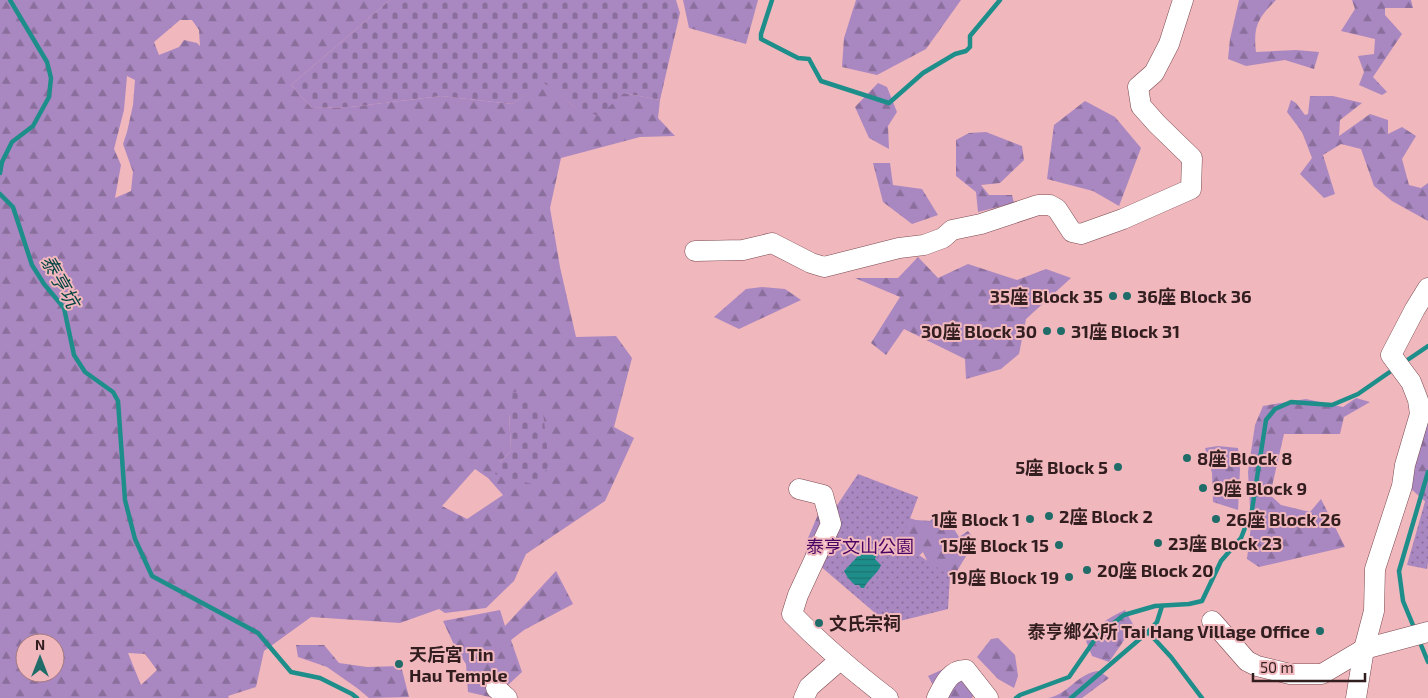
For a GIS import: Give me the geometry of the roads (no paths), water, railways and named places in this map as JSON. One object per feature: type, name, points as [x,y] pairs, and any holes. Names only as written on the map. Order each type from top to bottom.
[{"type":"street","points":[[695,251],[744,250],[772,243],[811,263],[824,267],[899,248],[924,245],[943,238],[952,230],[981,224],[1038,205],[1050,205],[1057,209],[1072,232],[1081,234],[1123,219],[1190,189],[1192,158],[1141,106],[1138,87],[1154,73],[1169,44],[1183,0]]},
{"type":"street","points":[[1356,698],[1364,649],[1374,611],[1375,568],[1402,486],[1405,465],[1420,414],[1418,400],[1411,382],[1391,355],[1428,288]]},
{"type":"street","points":[[799,489],[823,495],[831,524],[798,595],[792,614],[840,660],[888,698]]},
{"type":"street","points":[[1212,621],[1247,661],[1257,666],[1290,674],[1322,674],[1364,649],[1419,635]]},
{"type":"street","points":[[804,698],[809,687],[840,660]]},
{"type":"street","points":[[937,698],[947,678],[961,670],[966,670],[988,698]]},
{"type":"water","points":[[868,548],[881,565],[864,588],[861,588],[848,578],[844,571]]},
{"type":"waterway","name":"泰亨坑","points":[[0,173],[2,162],[12,142],[33,126],[49,97],[51,78],[47,62],[10,0]]},
{"type":"waterway","points":[[772,0],[761,39],[798,58],[809,59],[821,81],[889,103],[923,73],[955,54],[966,51],[970,47],[970,36],[1000,0]]},
{"type":"waterway","points":[[0,194],[13,207],[32,265],[44,284],[64,308],[74,355],[85,372],[113,392],[118,401],[125,500],[135,539],[152,576],[258,633],[291,672],[320,678],[357,698]]},
{"type":"waterway","points":[[1403,363],[1428,346]]},
{"type":"waterway","points":[[1016,698],[1069,677],[1098,635],[1124,615],[1155,606],[1189,604],[1202,601],[1221,561],[1241,538],[1252,510],[1266,420],[1275,409],[1291,402],[1332,405],[1358,394],[1394,369]]},
{"type":"waterway","points":[[1415,630],[1403,601],[1399,571],[1428,472]]},
{"type":"waterway","points":[[1071,698],[1148,632],[1157,622],[1162,606]]},
{"type":"waterway","points":[[1148,632],[1171,657],[1202,698]]},
{"type":"waterway","points":[[1419,640],[1428,662]]},
{"type":"place","name":"35座 Block 35","points":[[1113,296]]},
{"type":"place","name":"36座 Block 36","points":[[1127,296]]},
{"type":"place","name":"30座 Block 30","points":[[1047,331]]},
{"type":"place","name":"31座 Block 31","points":[[1061,331]]},
{"type":"place","name":"8座 Block 8","points":[[1187,458]]},
{"type":"place","name":"5座 Block 5","points":[[1118,467]]},
{"type":"place","name":"9座 Block 9","points":[[1203,488]]},
{"type":"place","name":"2座 Block 2","points":[[1049,516]]},
{"type":"place","name":"1座 Block 1","points":[[1030,519]]},
{"type":"place","name":"26座 Block 26","points":[[1216,519]]},
{"type":"place","name":"23座 Block 23","points":[[1158,543]]},
{"type":"place","name":"15座 Block 15","points":[[1059,545]]},
{"type":"place","name":"20座 Block 20","points":[[1087,570]]},
{"type":"place","name":"19座 Block 19","points":[[1069,577]]},
{"type":"place","name":"文氏宗祠","points":[[819,623]]},
{"type":"place","name":"泰亨鄉公所 Tai Hang Village Office","points":[[1320,631]]},
{"type":"place","name":"天后宮 Tin Hau Temple","points":[[399,664]]},
{"type":"park label","name":"泰亨文山公園","points":[[860,546]]}]
